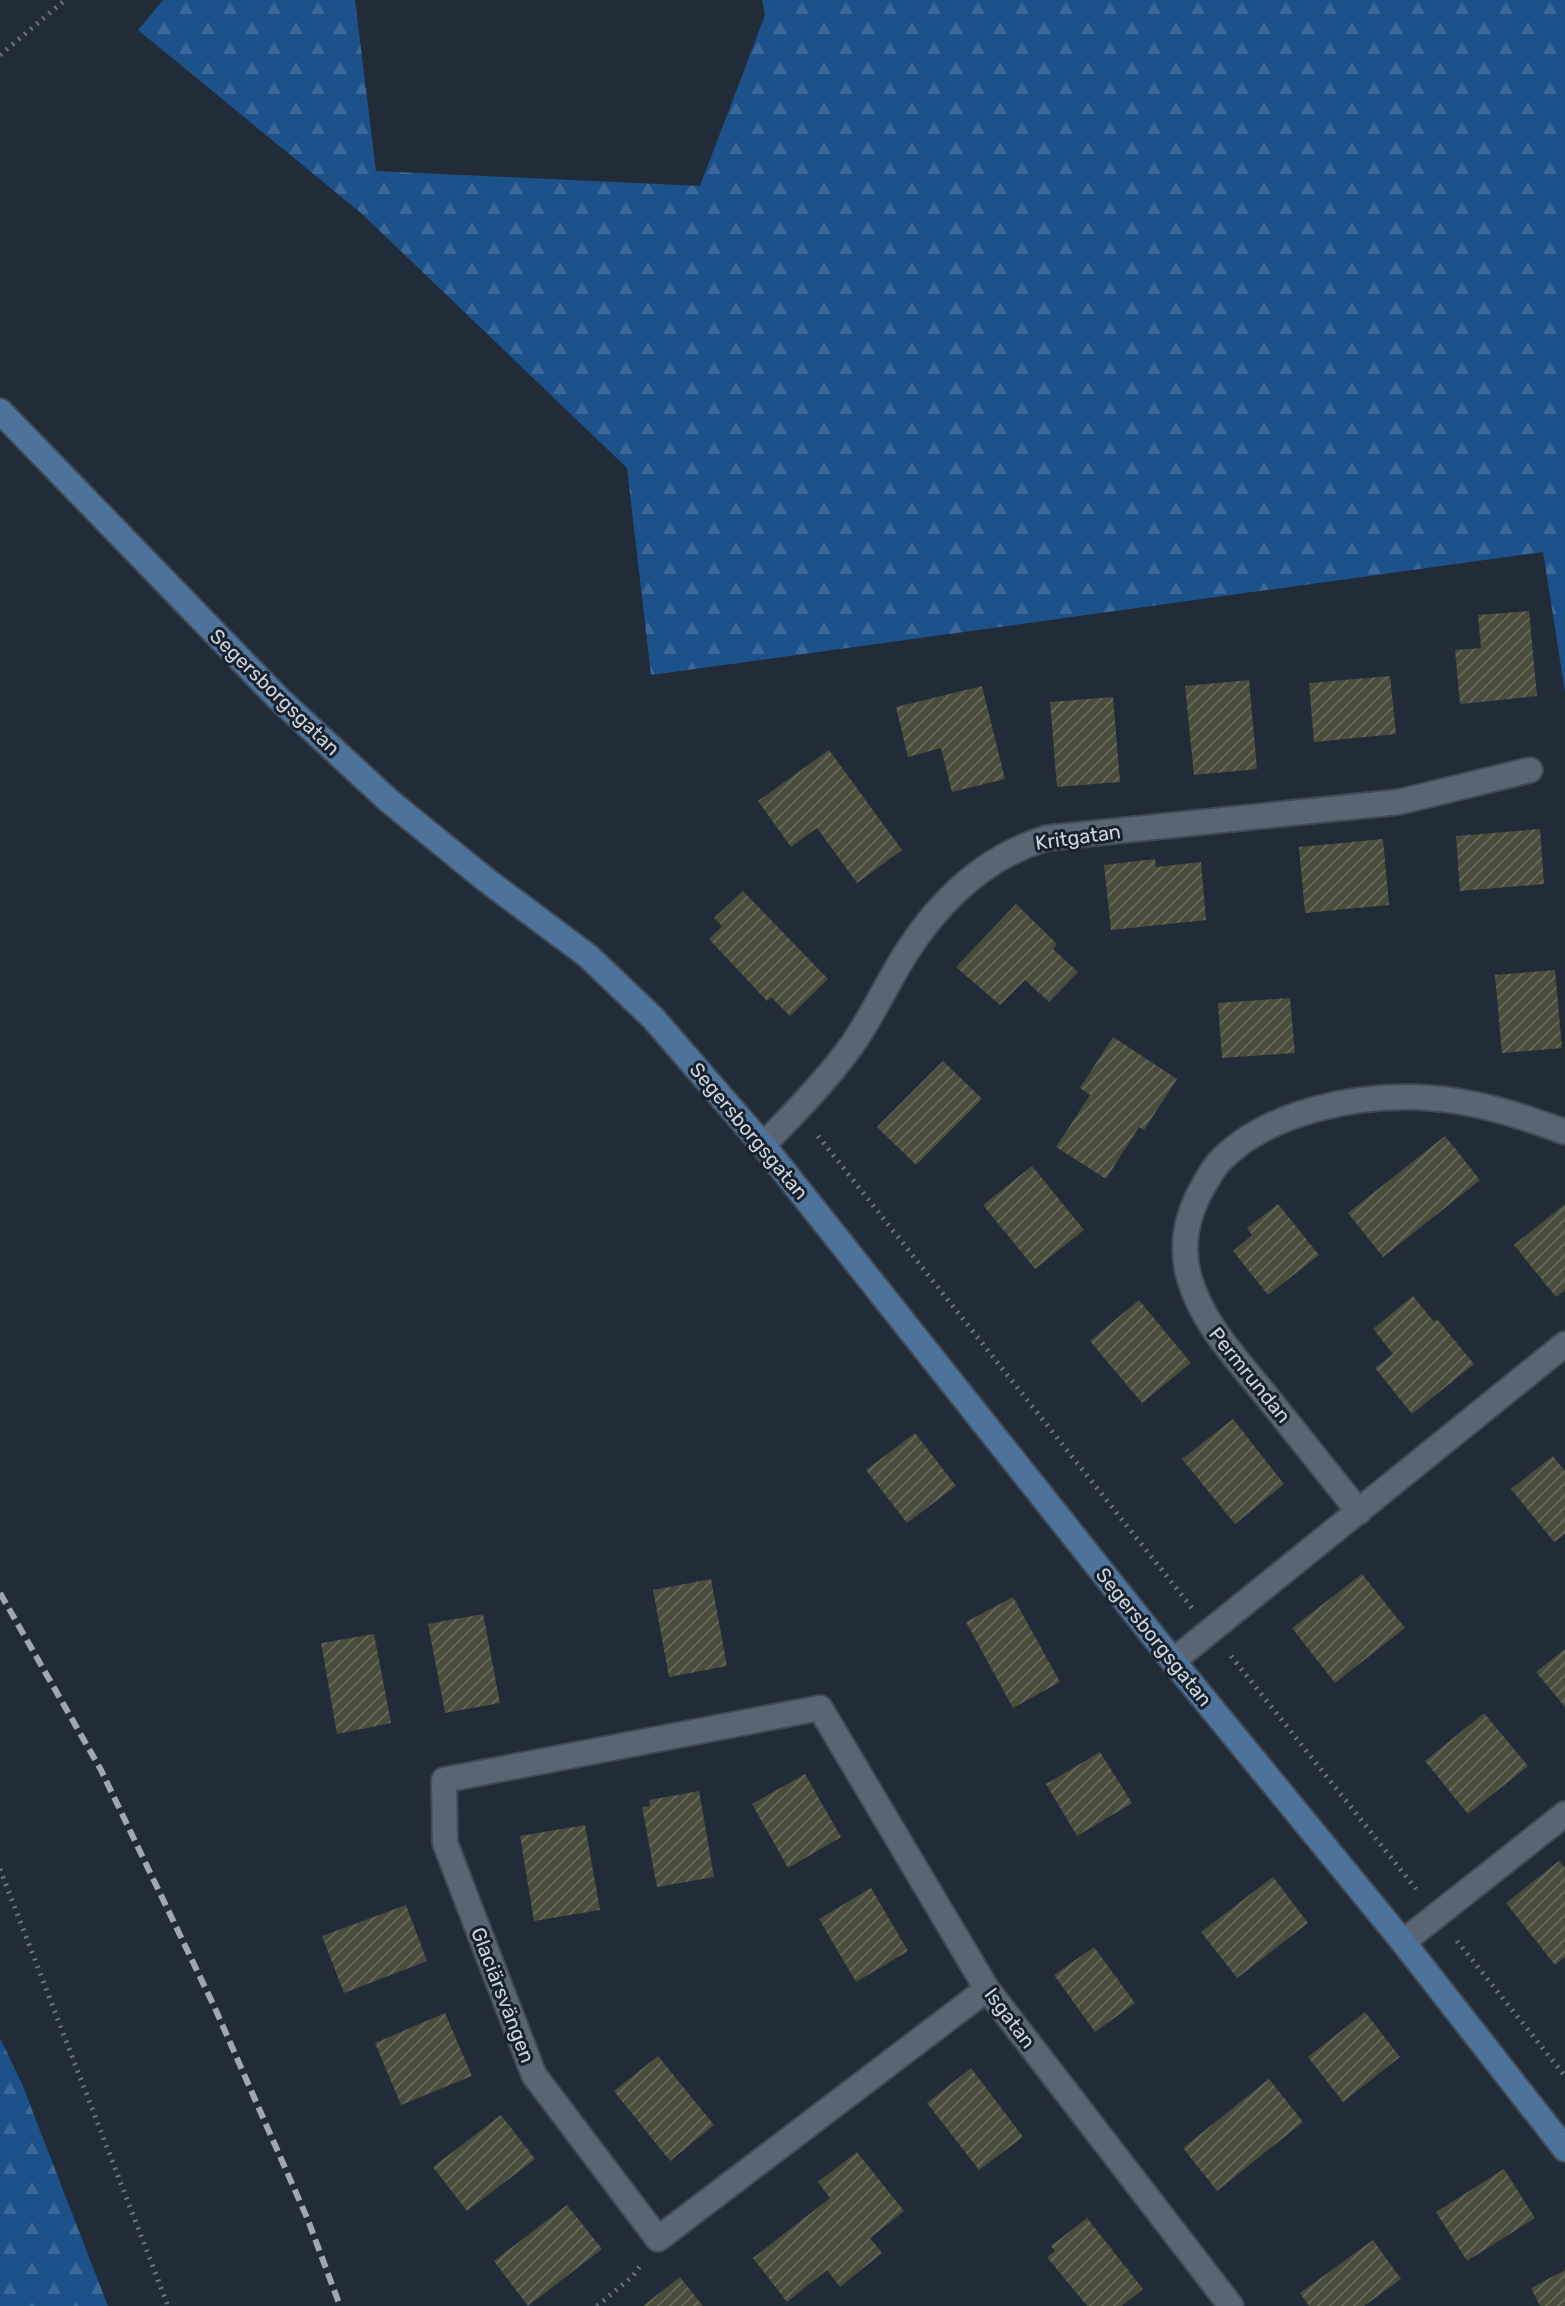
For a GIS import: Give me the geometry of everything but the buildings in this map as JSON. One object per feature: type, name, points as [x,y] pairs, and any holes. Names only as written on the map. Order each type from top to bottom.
[{"type":"street","name":"Segersborgsgatan","points":[[0,411],[278,698],[388,800],[485,879],[588,956],[653,1018],[763,1145],[1173,1661],[1403,1942],[1565,2149]]},
{"type":"street","name":"Kritgatan","points":[[763,1145],[798,1110],[852,1044],[909,949],[944,902],[983,868],[1020,846],[1047,838],[1399,802],[1530,770]]},
{"type":"street","name":"Permrundan","points":[[1359,1512],[1207,1322],[1189,1278],[1184,1251],[1188,1217],[1202,1188],[1219,1161],[1257,1131],[1287,1118],[1327,1107],[1382,1099],[1431,1098],[1513,1113],[1565,1132]]},
{"type":"street","points":[[1173,1661],[1565,1344]]},
{"type":"street","name":"Isgatan","points":[[820,1708],[987,1989],[1231,2306]]},
{"type":"street","name":"Glaciärsvängen","points":[[658,2239],[534,2075],[445,1843],[444,1780],[820,1708]]},
{"type":"street","points":[[1403,1942],[1565,1814]]},
{"type":"street","points":[[658,2239],[987,1989]]},
{"type":"path","points":[[0,55],[65,0]]},
{"type":"path","points":[[798,1110],[1565,2076]]},
{"type":"path","points":[[0,1869],[168,2306]]},
{"type":"path","points":[[597,2306],[633,2276],[658,2239]]},
{"type":"green space","points":[[163,0],[355,0],[376,171],[700,186],[765,15],[762,0],[1565,0],[1565,692],[1543,552],[651,675],[627,468],[361,213],[138,30]]},
{"type":"green space","points":[[0,2038],[22,2084],[108,2306],[0,2306]]},
{"type":"railway","points":[[0,1593],[101,1770],[214,2006],[308,2220],[340,2306]]}]
